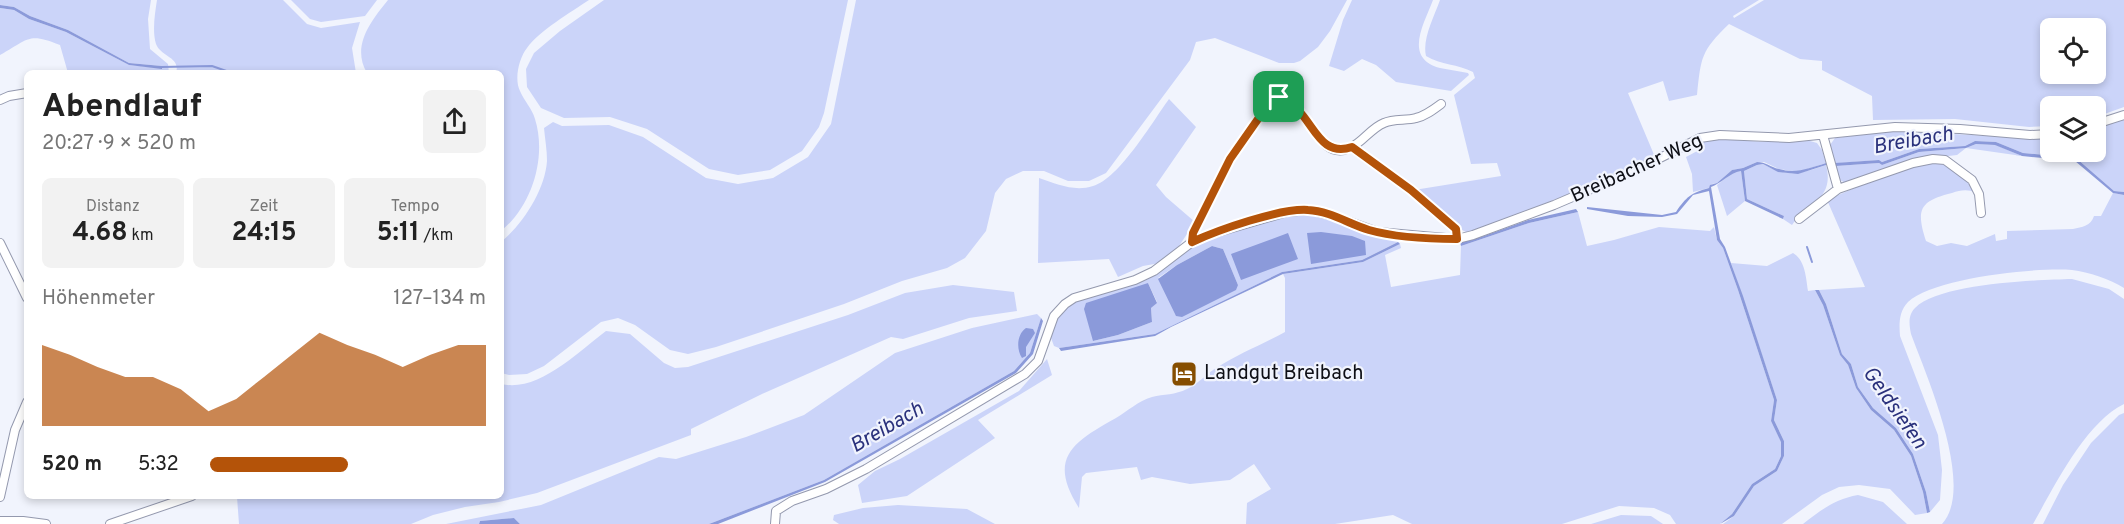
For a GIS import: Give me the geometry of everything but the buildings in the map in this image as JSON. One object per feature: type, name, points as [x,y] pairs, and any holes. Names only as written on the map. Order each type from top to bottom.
[{"type":"street","points":[[0,100],[24,94]]},
{"type":"street","points":[[1192,242],[1193,233],[1222,175],[1272,99],[1279,97],[1299,111],[1326,146],[1338,150],[1352,147],[1382,123],[1415,118],[1429,113],[1441,104]]},
{"type":"street","points":[[2106,121],[2124,115]]},
{"type":"street","name":"Breibacher Weg","points":[[775,524],[776,511],[783,506],[826,489],[866,469],[1024,374],[1038,361],[1054,316],[1065,304],[1084,295],[1135,280],[1154,271],[1192,242],[1232,227],[1299,210],[1321,212],[1378,232],[1457,239],[1544,208],[1638,169],[1700,138],[1720,135],[1774,138],[1894,127],[2040,134]]},
{"type":"street","points":[[1823,135],[1838,189]]},
{"type":"street","points":[[1352,147],[1411,190],[1456,229],[1457,239]]},
{"type":"street","points":[[1799,219],[1838,189],[1913,163],[1934,159],[1946,160],[1972,180],[1979,194],[1982,213]]},
{"type":"street","points":[[0,243],[24,292]]},
{"type":"street","points":[[0,497],[15,430],[24,409]]},
{"type":"street","points":[[110,524],[183,499]]},
{"type":"street","points":[[0,521],[46,524]]},
{"type":"shaded area","points":[[0,0],[151,0],[148,19],[150,49],[168,64],[169,70],[67,70],[60,45],[35,38],[23,41],[0,55],[0,8],[14,10],[29,19],[66,32],[129,65],[162,68],[162,66],[129,63],[68,30],[30,16],[14,7],[0,5]]},
{"type":"shaded area","points":[[157,0],[283,0],[307,24],[321,28],[360,22],[352,48],[356,70],[177,70],[173,60],[156,44]]},
{"type":"shaded area","points":[[291,0],[377,0],[365,16],[321,22],[310,19]]},
{"type":"shaded area","points":[[388,0],[589,0],[539,35],[522,57],[517,75],[518,86],[535,119],[539,149],[538,165],[529,195],[512,221],[504,228],[504,70],[366,70],[361,53],[362,44],[375,16]]},
{"type":"shaded area","points":[[604,0],[848,0],[819,127],[802,151],[770,170],[738,175],[709,169],[647,129],[610,117],[564,118],[541,108],[527,87],[526,69],[534,53],[560,31]]},
{"type":"shaded area","points":[[856,0],[1347,0],[1330,31],[1318,47],[1294,63],[1279,63],[1215,38],[1196,42],[1190,60],[1106,173],[1089,181],[1068,181],[1044,171],[1023,171],[1006,179],[995,193],[986,231],[965,258],[947,268],[902,281],[844,304],[716,347],[688,354],[670,350],[635,325],[618,318],[601,322],[544,366],[527,374],[504,374],[504,239],[532,206],[542,183],[547,161],[544,128],[553,122],[562,126],[609,125],[643,137],[706,178],[738,184],[773,178],[808,157],[831,124]]},
{"type":"shaded area","points":[[1352,0],[1433,0],[1419,39],[1422,57],[1440,68],[1469,75],[1451,91],[1396,82],[1376,65],[1362,59],[1344,71],[1329,66],[1343,20]]},
{"type":"shaded area","points":[[1440,0],[1759,0],[1733,16],[1734,18],[1764,0],[2124,0],[2124,107],[2106,113],[2106,96],[2040,96],[2040,126],[1955,119],[1873,120],[1872,96],[1822,70],[1822,61],[1800,59],[1729,24],[1704,55],[1697,95],[1669,101],[1663,81],[1628,93],[1655,157],[1637,167],[1478,230],[1466,232],[1458,228],[1414,190],[1501,176],[1497,163],[1471,164],[1454,95],[1475,78],[1473,72],[1426,56],[1427,35]]},
{"type":"shaded area","points":[[1169,99],[1196,127],[1156,185],[1166,197],[1195,222],[1177,249],[1160,263],[1143,266],[1118,277],[1109,259],[1038,263],[1039,178],[1079,188],[1093,186],[1103,181],[1114,173],[1135,148]]},
{"type":"shaded area","points":[[2124,119],[2124,192],[2114,191],[2081,162],[2106,162],[2106,125]]},
{"type":"shaded area","points":[[1896,131],[2040,138],[2040,155],[2023,153],[1996,142],[1975,141],[1965,146],[1919,149],[1882,162],[1879,160],[1835,163],[1830,145],[1835,138]]},
{"type":"shaded area","points":[[1721,139],[1765,142],[1810,141],[1817,143],[1826,163],[1798,172],[1757,162],[1732,170],[1709,188],[1693,192],[1692,174],[1686,157],[1701,149],[1703,141]]},
{"type":"shaded area","points":[[1976,144],[1996,145],[2022,156],[1966,148]]},
{"type":"shaded area","points":[[1966,148],[1957,155],[1931,158],[1847,184],[1840,180],[1836,166],[1879,163],[1882,165],[1919,152]]},
{"type":"shaded area","points":[[1932,162],[1945,165],[1958,172],[1969,182],[1976,193],[1961,191],[1941,196],[1923,208],[1921,222],[1926,241],[1937,246],[1951,243],[1967,246],[1995,234],[1996,241],[2007,239],[2007,231],[2080,228],[2088,224],[2094,216],[2101,216],[2113,193],[2124,195],[2124,288],[2106,279],[2079,271],[2035,270],[1986,276],[1939,286],[1908,302],[1901,314],[1900,336],[1938,435],[1942,470],[1940,500],[1930,512],[1913,454],[1896,428],[1873,408],[1858,387],[1851,364],[1842,354],[1826,304],[1819,290],[1865,287],[1827,200],[1892,173]]},
{"type":"shaded area","points":[[1763,164],[1788,173],[1809,171],[1826,165],[1828,176],[1823,193],[1792,225],[1783,219],[1784,216],[1747,199],[1744,171]]},
{"type":"shaded area","points":[[1741,171],[1745,201],[1727,216],[1717,185],[1733,172]]},
{"type":"shaded area","points":[[1578,212],[1587,246],[1659,227],[1710,231],[1714,227],[1717,240],[1723,248],[1738,290],[1774,400],[1771,421],[1781,441],[1781,456],[1775,469],[1752,484],[1732,514],[1720,524],[1676,524],[1670,515],[1654,508],[1619,506],[1562,524],[1412,524],[1393,515],[1335,524],[1246,524],[1247,503],[1271,489],[1254,464],[1230,480],[1190,484],[1152,477],[1141,480],[1137,467],[1086,473],[1082,477],[1079,508],[1065,476],[1065,464],[1069,453],[1088,435],[1142,401],[1187,389],[1224,363],[1285,332],[1285,278],[1283,274],[1363,262],[1400,244],[1401,248],[1385,255],[1391,287],[1460,275],[1461,246],[1529,223]]},
{"type":"shaded area","points":[[1299,214],[1328,218],[1368,233],[1395,239],[1398,242],[1362,260],[1282,272],[1155,334],[1059,348],[1054,346],[1051,338],[1055,322],[1062,311],[1072,303],[1146,280],[1202,241]],"holes":[[[1212,246],[1223,249],[1238,285],[1158,278]],[[1148,283],[1157,302],[1151,308],[1152,322],[1118,335],[1093,341]]]},
{"type":"shaded area","points":[[1793,253],[1802,264],[1808,291],[1815,290],[1823,305],[1840,355],[1848,365],[1856,388],[1871,410],[1894,430],[1911,456],[1923,492],[1927,513],[1915,515],[1890,489],[1859,485],[1839,487],[1822,495],[1782,524],[1723,524],[1734,516],[1754,486],[1777,471],[1784,456],[1784,441],[1774,420],[1777,400],[1731,263],[1767,266]]},
{"type":"shaded area","points":[[2072,279],[2109,289],[2124,299],[2124,404],[2110,413],[2084,441],[2072,457],[2033,524],[1942,524],[1951,507],[1954,484],[1951,458],[1936,402],[1911,334],[1911,314],[1915,308],[1927,300],[1966,288],[1990,284]]},
{"type":"shaded area","points":[[953,285],[1014,292],[1017,311],[969,318],[903,339],[891,337],[762,394],[691,429],[691,435],[537,493],[465,507],[433,515],[411,524],[239,524],[237,499],[504,499],[504,384],[515,385],[543,377],[606,331],[630,334],[664,363],[675,368],[688,367],[848,315],[905,293]]},
{"type":"shaded area","points":[[1037,314],[1041,318],[1030,353],[1014,371],[824,480],[709,524],[520,524],[514,518],[480,521],[479,524],[446,524],[541,505],[659,457],[676,459],[746,437],[804,415],[895,353],[972,328]]},
{"type":"shaded area","points":[[1047,359],[1052,375],[978,420],[995,438],[907,496],[862,503],[858,485],[875,471],[1019,391]]},
{"type":"shaded area","points":[[2124,413],[2124,524],[2043,524],[2063,485],[2091,443],[2119,415]]},
{"type":"shaded area","points":[[1858,495],[1883,502],[1907,524],[1803,524],[1835,502]]},
{"type":"shaded area","points":[[898,505],[967,509],[995,524],[839,524],[833,520],[834,515],[863,508]]},
{"type":"shaded area","points":[[1621,515],[1651,516],[1663,524],[1591,524]]},
{"type":"water","points":[[0,5],[14,7],[30,16],[68,30],[129,63],[162,66],[162,69],[129,65],[66,32],[29,19],[14,10],[0,8]]},
{"type":"water","points":[[1975,141],[1996,142],[2023,153],[2040,155],[2040,158],[2022,156],[1995,145],[1976,144],[1966,148],[1919,152],[1882,165],[1879,163],[1836,166],[1835,163],[1879,160],[1882,162],[1919,149],[1965,146]]},
{"type":"water","points":[[1757,162],[1791,171],[1826,163],[1826,165],[1798,174],[1778,172],[1763,164],[1744,171],[1747,199],[1784,216],[1783,219],[1745,201],[1741,171],[1711,187],[1720,239],[1743,296],[1777,400],[1774,420],[1784,441],[1784,456],[1777,471],[1754,486],[1734,516],[1720,524],[1732,514],[1752,484],[1775,469],[1781,456],[1781,442],[1771,421],[1774,400],[1738,290],[1723,248],[1717,240],[1709,191],[1693,195],[1677,214],[1662,217],[1628,216],[1587,209],[1587,207],[1662,215],[1676,212],[1693,194],[1709,188],[1732,170]]},
{"type":"water","points":[[2076,162],[2081,162],[2114,191],[2124,192],[2124,195],[2113,193]]},
{"type":"water","points":[[1576,209],[1578,212],[1529,223],[1461,246],[1460,242],[1528,220]]},
{"type":"water","points":[[1321,232],[1352,236],[1365,241],[1366,255],[1311,264],[1307,233]]},
{"type":"water","points":[[1288,233],[1298,259],[1241,280],[1231,254]]},
{"type":"water","points":[[1398,242],[1400,244],[1363,262],[1283,274],[1155,336],[1061,351],[1059,348],[1155,334],[1282,272],[1362,260]]},
{"type":"water","points":[[1212,246],[1223,249],[1238,285],[1236,290],[1182,317],[1176,316],[1158,279],[1177,265]]},
{"type":"water","points":[[1148,283],[1157,303],[1151,308],[1152,322],[1118,335],[1093,341],[1084,309],[1086,303]]},
{"type":"water","points":[[1815,290],[1819,290],[1826,304],[1842,354],[1851,364],[1858,387],[1873,408],[1896,428],[1913,454],[1930,512],[1927,513],[1923,492],[1911,456],[1894,430],[1871,410],[1856,388],[1848,365],[1840,355],[1823,305]]},
{"type":"water","points":[[1041,318],[1043,321],[1033,354],[1016,373],[825,482],[718,524],[709,524],[824,480],[1014,371],[1030,353]]},
{"type":"water","points":[[1026,328],[1033,329],[1035,333],[1026,347],[1026,356],[1022,358],[1018,342]]},
{"type":"water","points":[[514,518],[520,524],[479,524],[480,521]]},
{"type":"waterway","points":[[161,67],[212,66],[224,70]]},
{"type":"waterway","name":"Geldsiefen","points":[[1807,247],[1812,262]]},
{"type":"place","name":"Landgut Breibach","points":[[1184,374]]},
{"type":"route","points":[[1279,97],[1299,111],[1326,146],[1338,150],[1352,147],[1411,190],[1456,229],[1457,239],[1388,234],[1368,230],[1321,212],[1299,210],[1232,227],[1192,242],[1193,233],[1230,159],[1272,99],[1279,97]]},
{"type":"water label","name":"Breibach","points":[[1913,141]]},
{"type":"water label","name":"Breibach","points":[[887,428]]}]
